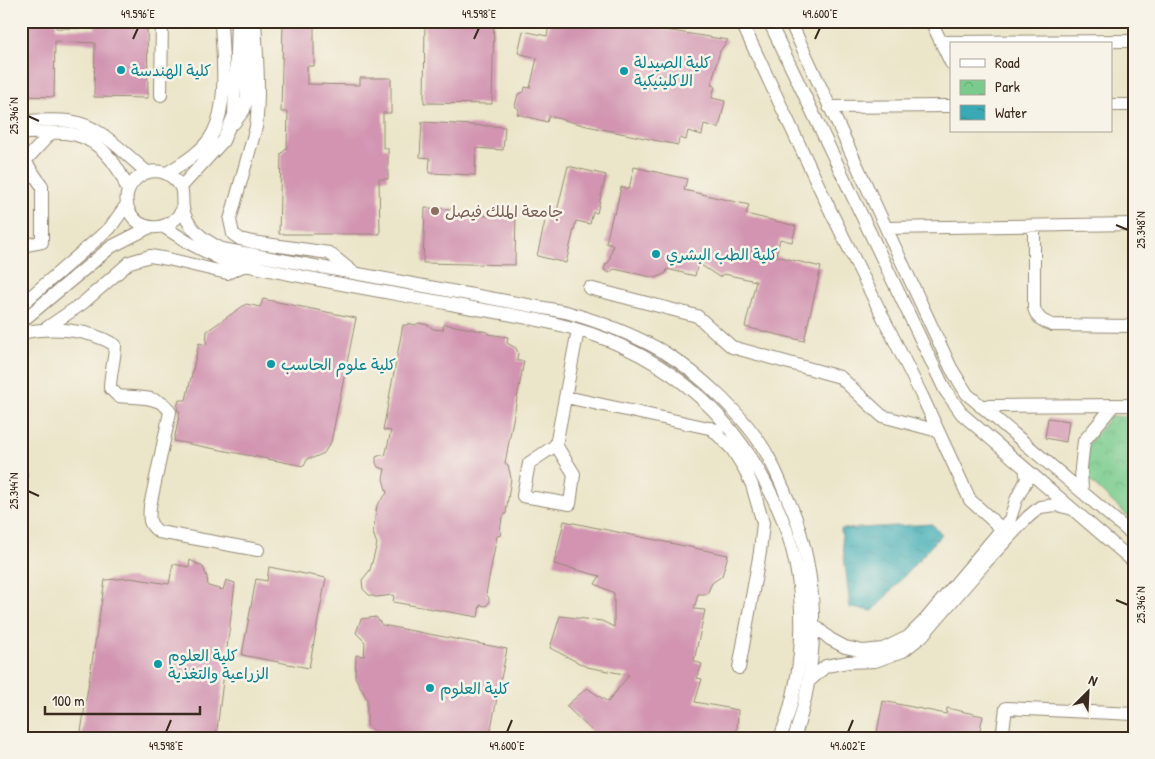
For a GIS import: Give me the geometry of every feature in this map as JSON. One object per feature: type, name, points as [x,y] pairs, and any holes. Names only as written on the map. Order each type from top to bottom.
[{"type":"street","points":[[162,21],[162,95]]},
{"type":"street","points":[[167,173],[198,151],[213,133],[221,110],[223,90],[221,21]]},
{"type":"street","points":[[181,188],[219,147],[234,115],[236,21]]},
{"type":"street","points":[[228,130],[241,115],[246,104],[246,21]]},
{"type":"street","points":[[255,21],[258,114],[230,220],[233,234],[240,239],[252,242],[329,253],[354,274]]},
{"type":"street","points":[[741,21],[970,500],[1002,529]]},
{"type":"street","points":[[769,21],[945,390],[962,414],[1134,562]]},
{"type":"street","points":[[790,21],[951,368],[967,394],[1134,536]]},
{"type":"street","points":[[931,21],[950,61]]},
{"type":"street","points":[[942,42],[1134,41]]},
{"type":"street","points":[[1112,105],[1134,105]]},
{"type":"street","points":[[830,107],[950,106]]},
{"type":"street","points":[[21,121],[69,121],[84,125],[102,134],[147,172]]},
{"type":"street","points":[[21,133],[66,133],[84,138],[98,146],[110,157],[122,174],[128,191],[127,204],[137,222],[150,227],[164,227],[190,244],[222,260],[515,316],[578,330],[629,349],[658,364],[682,381],[713,409],[735,434],[756,464],[772,494],[792,549],[799,581],[807,643]]},
{"type":"street","points":[[21,246],[42,242],[42,186],[23,161],[52,133]]},
{"type":"street","points":[[128,191],[135,179],[147,172],[160,171],[167,173],[173,177],[181,188],[183,208],[196,232],[210,243],[222,249],[566,312],[600,321],[642,340],[691,371],[724,399],[768,455],[797,520],[805,550],[811,579],[813,624],[807,643],[805,659],[780,738]]},
{"type":"street","points":[[21,304],[110,228],[127,204]]},
{"type":"street","points":[[164,227],[176,219],[183,208]]},
{"type":"street","points":[[886,228],[1134,224]]},
{"type":"street","points":[[1034,226],[1034,308],[1036,316],[1052,325],[1134,326]]},
{"type":"street","points":[[21,322],[111,247],[150,227]]},
{"type":"street","points":[[45,329],[83,303],[130,262],[150,256],[227,273],[245,265]]},
{"type":"street","points":[[589,288],[697,316],[732,347],[840,377],[882,416],[938,432]]},
{"type":"street","points":[[21,333],[45,329],[76,331],[104,338],[115,345],[115,358],[110,372],[110,388],[118,396],[150,399],[162,402],[167,406],[170,412],[150,506],[149,519],[151,527],[159,532],[258,550]]},
{"type":"street","points":[[556,445],[529,462],[523,496],[570,504],[574,474],[556,445],[578,330]]},
{"type":"street","points":[[566,397],[735,434]]},
{"type":"street","points":[[1082,491],[1081,468],[1084,440],[1114,405]]},
{"type":"street","points":[[980,406],[1134,405]]},
{"type":"street","points":[[711,428],[732,449],[744,468],[752,485],[763,523],[760,552],[739,668]]},
{"type":"street","points":[[813,624],[830,639],[863,651],[883,649],[908,637],[925,620],[1010,519],[1016,500],[1026,480],[1025,469]]},
{"type":"street","points":[[21,474],[21,479]]},
{"type":"street","points":[[805,659],[846,662],[875,661],[903,651],[922,636],[985,563],[1028,517],[1040,507],[1056,505],[1072,509]]},
{"type":"street","points":[[807,643],[845,646]]},
{"type":"street","points":[[794,738],[806,700],[808,682],[805,659]]},
{"type":"street","points":[[808,682],[826,666],[846,662]]},
{"type":"street","points":[[1002,738],[1006,708],[1134,714]]},
{"type":"green space","points":[[1111,416],[1134,417],[1134,522],[1086,477],[1088,445]]},
{"type":"water","points":[[932,524],[942,534],[873,611],[850,608],[841,529]]},
{"type":"building","name":"كلية الهندسة","points":[[21,21],[56,21],[56,28],[95,29],[96,21],[147,21],[148,98],[94,97],[95,43],[55,41],[54,97],[21,96]]},
{"type":"building","points":[[283,21],[314,21],[314,66],[307,66],[307,84],[360,85],[360,78],[391,78],[391,113],[383,113],[383,148],[388,148],[388,179],[379,179],[380,234],[279,234],[281,154],[287,148],[288,112],[281,112]]},
{"type":"building","points":[[425,21],[494,21],[492,104],[424,103]]},
{"type":"building","name":"كلية الصيدلة الاكلينيكية","points":[[550,21],[649,21],[653,28],[728,40],[720,51],[711,85],[715,86],[712,98],[725,101],[719,128],[704,124],[702,135],[688,131],[686,140],[679,138],[678,145],[549,116],[547,122],[517,114],[519,109],[515,106],[518,94],[524,92],[525,87],[530,88],[537,58],[518,53],[523,31],[547,36]]},
{"type":"building","points":[[422,122],[505,127],[503,150],[476,148],[475,175],[429,173],[430,158],[420,157]]},
{"type":"building","points":[[568,166],[606,175],[597,213],[593,212],[590,224],[576,221],[566,263],[537,256],[548,208],[557,211]]},
{"type":"building","name":"كلية الطب البشري","points":[[634,167],[687,179],[684,190],[749,205],[746,214],[796,226],[792,242],[780,239],[776,256],[821,267],[804,341],[745,327],[756,281],[724,274],[719,277],[698,263],[695,276],[667,269],[666,273],[656,278],[614,269],[609,273],[604,270],[609,262],[613,245],[606,243],[613,213],[615,214],[621,187],[629,189]]},
{"type":"building","points":[[425,208],[453,209],[453,215],[490,216],[490,212],[516,212],[515,265],[423,263]]},
{"type":"building","name":"كلية علوم الحاسب","points":[[263,299],[356,318],[331,442],[324,453],[308,458],[304,466],[174,441],[180,411],[178,411],[177,407],[179,400],[186,400],[199,343],[206,345],[207,331],[246,304],[260,307]]},
{"type":"building","points":[[408,323],[415,325],[419,323],[428,325],[433,329],[443,330],[444,324],[508,337],[507,343],[516,348],[518,353],[517,361],[524,361],[505,463],[508,465],[511,478],[506,513],[502,519],[501,535],[497,536],[486,594],[489,598],[489,603],[486,606],[480,605],[478,617],[393,602],[394,595],[376,597],[369,595],[363,589],[362,580],[370,570],[377,544],[373,533],[377,505],[387,493],[383,479],[385,469],[378,467],[376,457],[385,456],[391,431],[383,430],[403,325],[408,325]]},
{"type":"building","points":[[1048,418],[1069,421],[1066,442],[1045,438]]},
{"type":"building","points":[[564,521],[728,555],[722,576],[712,583],[707,594],[698,594],[694,609],[705,610],[694,661],[702,664],[697,678],[702,679],[695,702],[738,710],[737,730],[730,738],[590,738],[592,731],[566,706],[587,688],[608,702],[629,675],[587,667],[550,648],[560,616],[602,621],[614,627],[614,593],[595,584],[600,576],[554,564]]},
{"type":"building","name":"كلية العلوم الزراعية والتغذية","points":[[190,560],[203,567],[208,586],[223,590],[226,580],[235,583],[216,738],[80,738],[105,580],[130,578],[169,584],[173,564],[189,567]]},
{"type":"building","points":[[269,567],[326,578],[309,668],[242,655],[256,579],[267,581]]},
{"type":"building","name":"كلية العلوم","points":[[376,617],[382,625],[507,649],[489,738],[380,738],[381,735],[367,725],[367,699],[355,677],[356,655],[364,656],[365,642],[356,633],[361,619]]},
{"type":"building","points":[[883,701],[946,714],[947,708],[983,716],[978,738],[876,738]]},
{"type":"place","name":"كلية الهندسة","points":[[121,70]]},
{"type":"place","name":"كلية الصيدلة الاكلينيكية","points":[[624,71]]},
{"type":"place","name":"جامعة الملك فيصل","points":[[435,211]]},
{"type":"place","name":"كلية الطب البشري","points":[[656,254]]},
{"type":"place","name":"كلية علوم الحاسب","points":[[271,364]]},
{"type":"place","name":"كلية العلوم الزراعية والتغذية","points":[[158,664]]},
{"type":"place","name":"كلية العلوم","points":[[430,688]]}]
